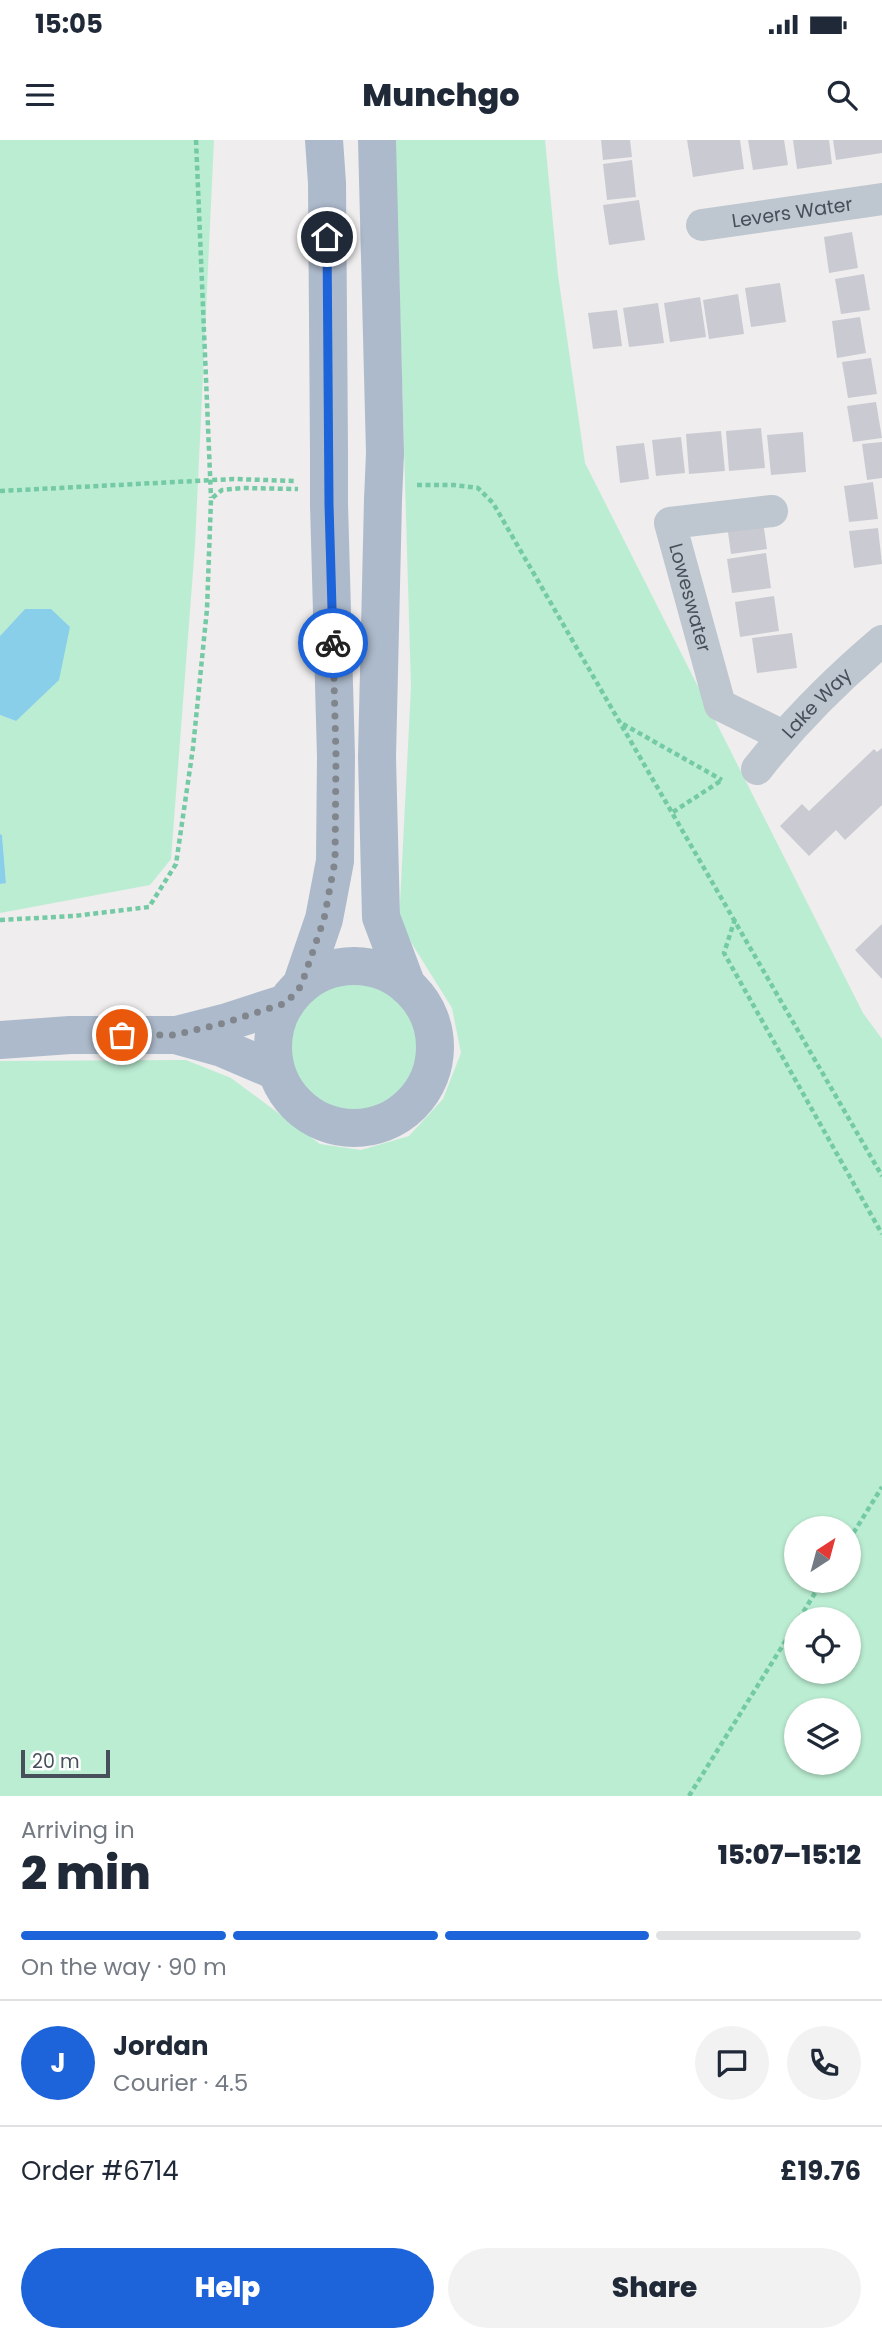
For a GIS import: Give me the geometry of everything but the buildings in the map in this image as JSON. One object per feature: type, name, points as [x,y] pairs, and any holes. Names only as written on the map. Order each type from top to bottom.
[{"type":"main road","points":[[324,140],[327,183],[329,452],[311,491],[336,756],[335,861],[324,919],[293,994],[276,1024],[272,1047],[276,1071],[288,1095],[308,1114],[332,1126],[359,1129],[386,1122],[409,1108],[425,1086],[434,1061],[433,1033],[424,1007],[407,986],[381,917],[377,757],[399,492],[385,453],[377,140]]},
{"type":"main road","points":[[0,1040],[69,1035],[175,1035],[224,1023],[293,994],[320,974],[342,967],[365,967],[388,974],[407,986]]},
{"type":"main road","points":[[175,1035],[222,1048],[276,1071]]},
{"type":"street","name":"Levers Water","points":[[702,225],[882,199]]},
{"type":"street","name":"Loweswater","points":[[772,511],[670,523],[720,705],[783,736]]},
{"type":"street","name":"Lake Way","points":[[757,769],[783,736],[844,673],[882,641]]},
{"type":"path","points":[[0,920],[74,916],[149,907],[176,864],[193,748],[207,609],[212,499],[196,140]]},
{"type":"path","points":[[212,499],[234,479]]},
{"type":"path","points":[[0,491],[234,479],[311,491]]},
{"type":"path","points":[[399,492],[454,485],[478,488],[493,503],[882,1176]]},
{"type":"path","points":[[222,489],[311,491]]},
{"type":"path","points":[[622,723],[722,780]]},
{"type":"path","points":[[673,812],[722,780],[738,762],[757,769]]},
{"type":"path","points":[[735,919],[724,953],[882,1234]]},
{"type":"path","points":[[861,1521],[882,1487]]},
{"type":"path","points":[[688,1796],[784,1643]]},
{"type":"green space","points":[[0,140],[214,140],[195,545],[171,859],[150,885],[0,913],[0,884],[6,882],[0,834],[0,715],[16,721],[25,609],[0,636]]},
{"type":"green space","points":[[395,140],[545,140],[558,275],[585,463],[863,1013],[882,1039],[882,1796],[0,1796],[0,1061],[186,1060],[231,1078],[320,1144],[361,1150],[409,1136],[443,1099],[461,1053],[452,1008],[399,923],[411,687]]},
{"type":"green space","points":[[354,982],[379,987],[400,1001],[414,1022],[419,1047],[414,1072],[400,1093],[379,1107],[354,1112],[329,1107],[308,1093],[294,1072],[289,1047],[294,1022],[308,1001],[329,987]]},
{"type":"water","points":[[25,609],[51,609],[70,627],[59,680],[16,721],[0,715],[0,636]]},
{"type":"water","points":[[0,834],[6,883],[0,884]]},
{"type":"way so far","points":[[122,1035],[175,1035],[224,1023],[286,1003],[301,986],[324,919],[335,861],[333,643]]},
{"type":"route","points":[[327,237],[333,643]]}]
